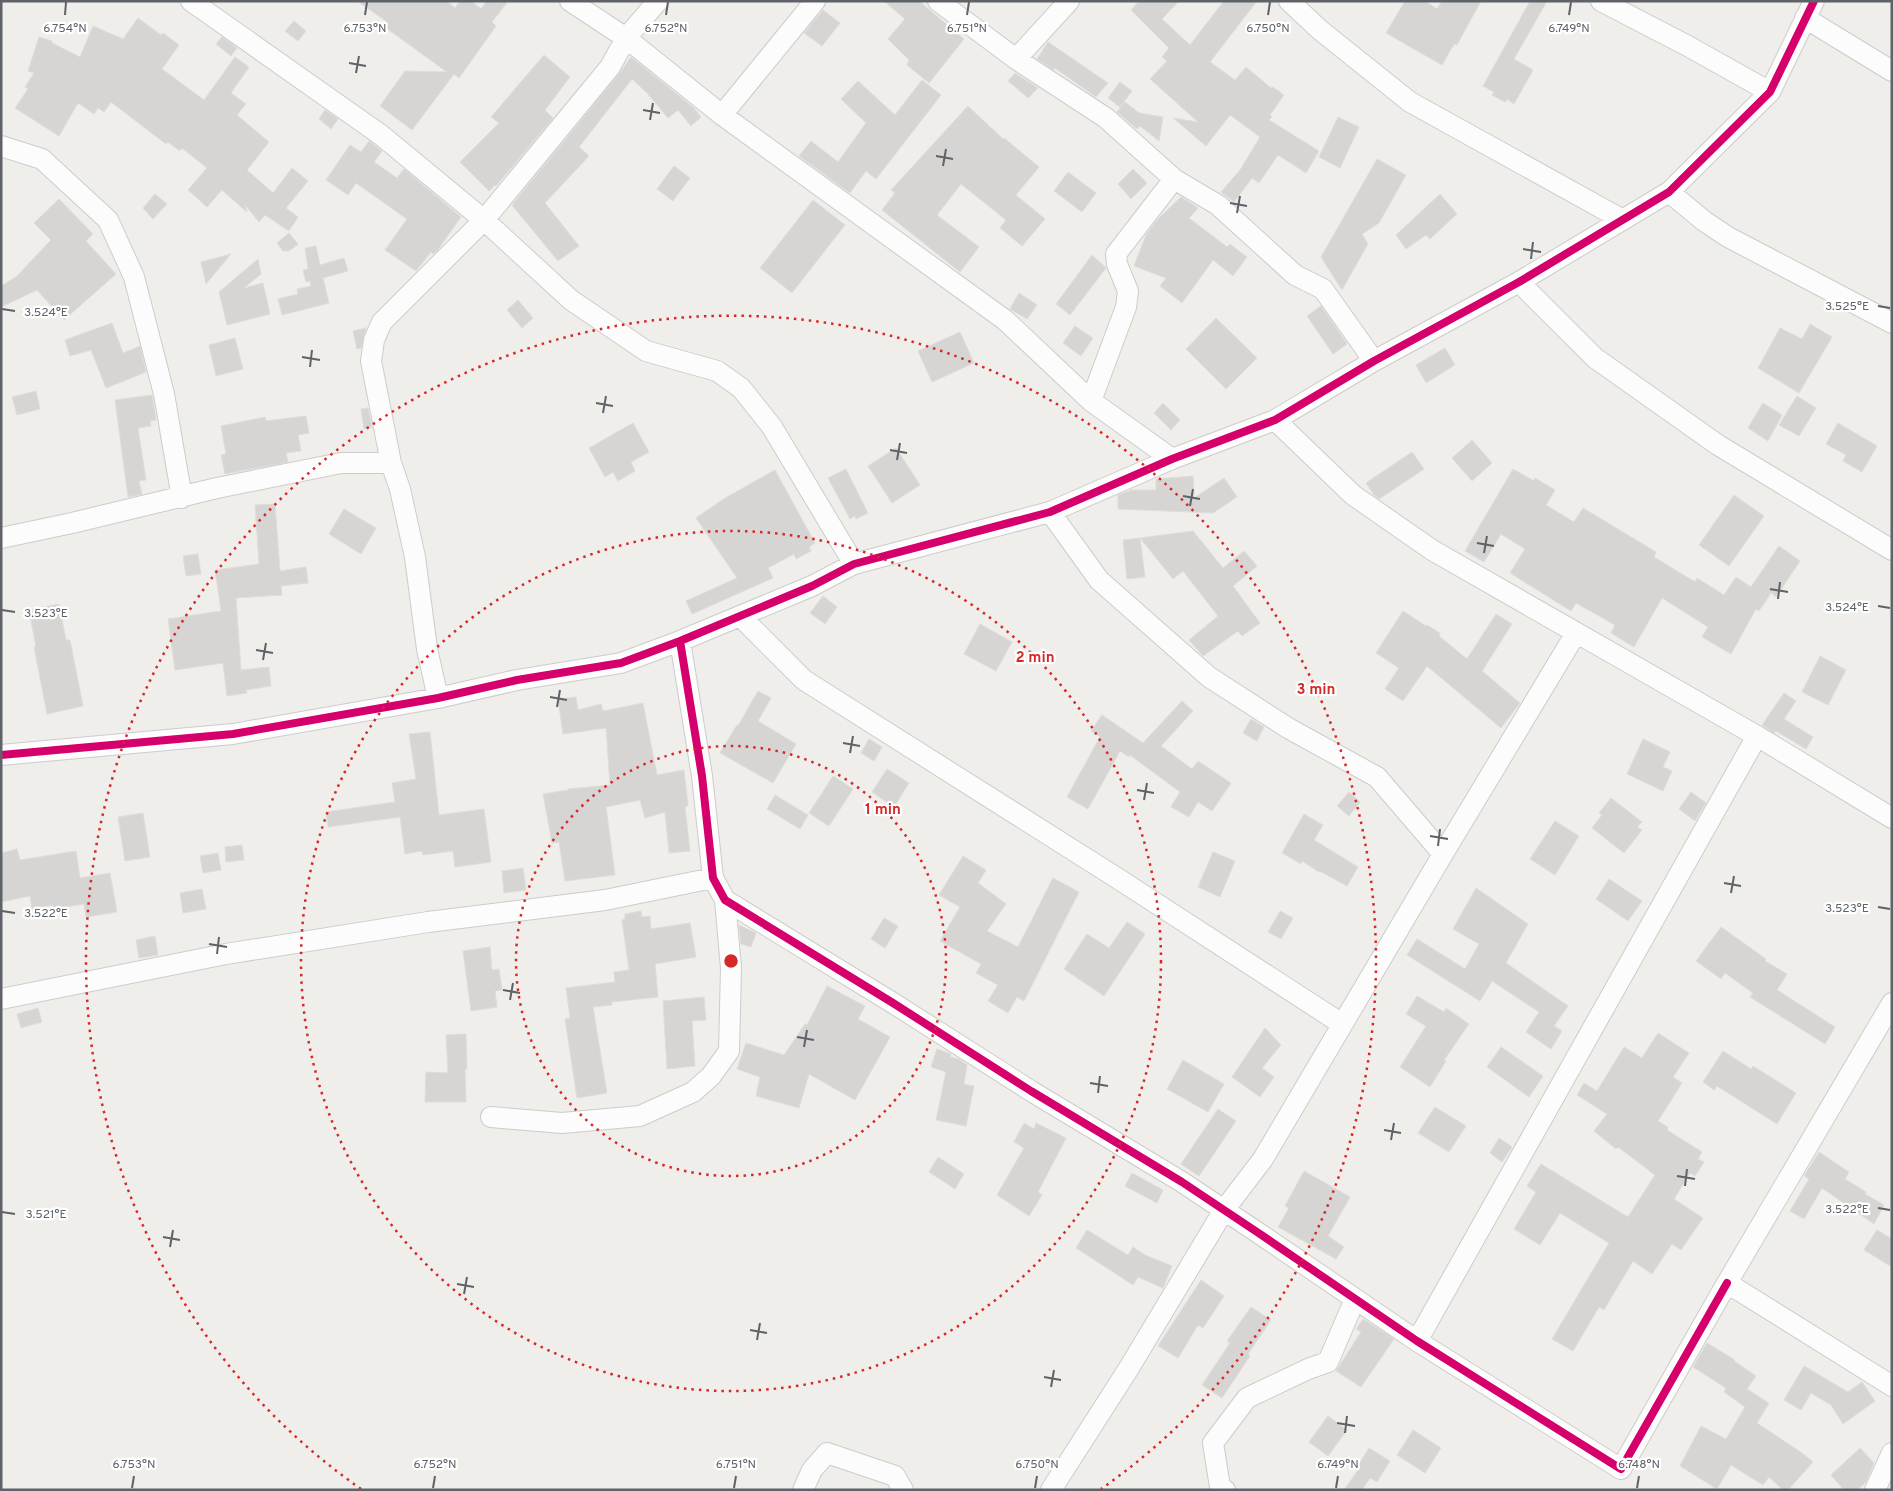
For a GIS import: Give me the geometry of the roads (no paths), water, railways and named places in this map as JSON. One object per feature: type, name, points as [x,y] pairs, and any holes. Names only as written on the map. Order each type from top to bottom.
[{"type":"street","points":[[191,1],[381,135],[484,220],[571,300],[646,351],[717,371],[741,388],[772,427],[854,564]]},
{"type":"street","points":[[570,1],[626,38],[722,115],[1006,320],[1091,401],[1172,459]]},
{"type":"street","points":[[438,698],[427,649],[415,557],[400,489],[391,463],[371,361],[374,340],[382,322],[484,220],[610,67],[626,38],[658,1]]},
{"type":"street","points":[[722,115],[815,1]]},
{"type":"street","points":[[938,1],[1016,59],[1106,118],[1174,179],[1218,206],[1295,275],[1323,289],[1374,361]]},
{"type":"street","points":[[1016,59],[1069,1]]},
{"type":"street","points":[[1289,1],[1320,30],[1410,102],[1623,220]]},
{"type":"street","points":[[1601,1],[1686,45],[1770,92]]},
{"type":"street","points":[[1,755],[234,734],[438,698],[517,680],[621,663],[680,641],[812,586],[854,564],[1050,512],[1172,459],[1274,420],[1374,361],[1519,282],[1669,192],[1770,92],[1809,10],[1892,71]]},
{"type":"street","points":[[1,146],[42,159],[108,220],[134,277],[164,394],[182,498]]},
{"type":"street","points":[[1091,401],[1126,307],[1128,292],[1117,264],[1116,254],[1174,179]]},
{"type":"street","points":[[1669,192],[1704,222],[1728,237],[1892,324]]},
{"type":"street","points":[[1519,282],[1595,358],[1718,445],[1892,550]]},
{"type":"street","points":[[1274,420],[1353,495],[1432,550],[1757,736],[1892,818]]},
{"type":"street","points":[[1,538],[182,498],[217,488],[341,464],[391,463]]},
{"type":"street","points":[[1050,512],[1099,580],[1194,664],[1209,677],[1288,728],[1377,777],[1443,854]]},
{"type":"street","points":[[740,616],[804,680],[1117,878],[1342,1024]]},
{"type":"street","points":[[1051,1490],[1129,1368],[1224,1210],[1263,1159],[1443,854],[1576,634]]},
{"type":"street","points":[[491,1117],[562,1123],[640,1116],[693,1092],[711,1076],[729,1051],[731,968],[725,900],[713,878],[702,776],[680,641]]},
{"type":"street","points":[[1417,1341],[1757,736]]},
{"type":"street","points":[[1,999],[226,954],[428,922],[605,900],[713,878]]},
{"type":"street","points":[[725,900],[1224,1210],[1417,1341],[1621,1469],[1727,1282],[1892,1003]]},
{"type":"street","points":[[1727,1282],[1892,1386]]},
{"type":"street","points":[[1225,1490],[1220,1487],[1213,1443],[1247,1398],[1308,1369],[1328,1362],[1355,1299]]},
{"type":"street","points":[[803,1490],[812,1470],[827,1453],[895,1476],[903,1490]]},
{"type":"street","points":[[1875,1490],[1892,1454]]}]
